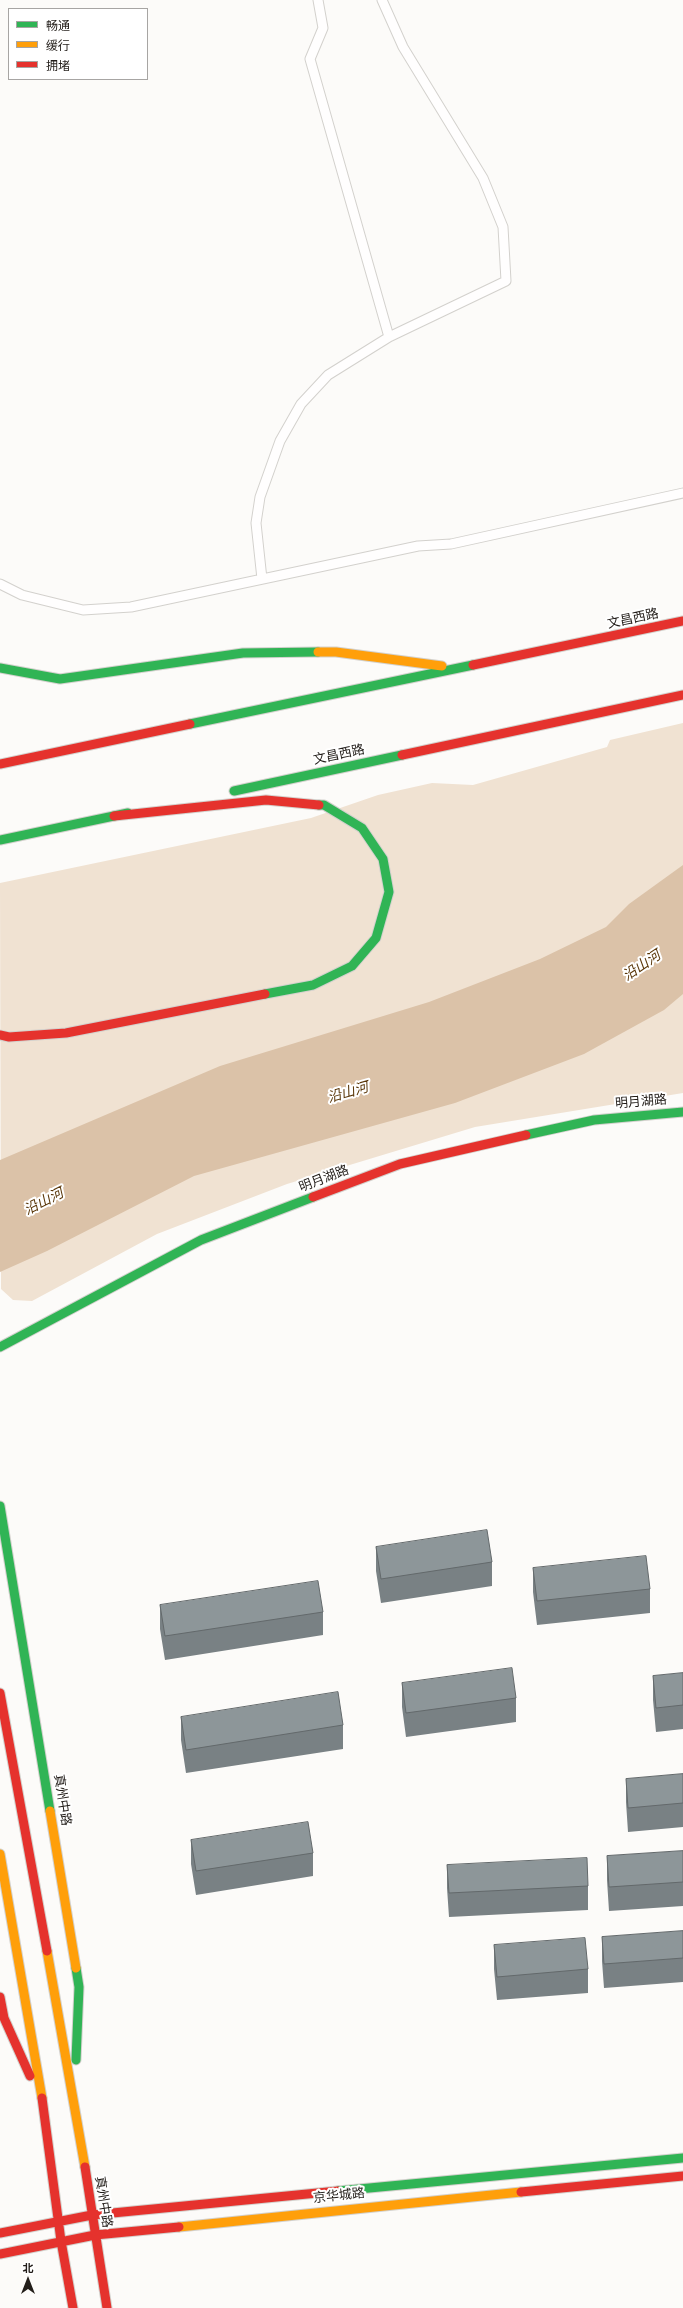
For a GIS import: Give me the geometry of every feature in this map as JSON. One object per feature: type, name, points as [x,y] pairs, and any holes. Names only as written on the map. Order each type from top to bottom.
[{"type":"main road","name":"文昌西路","points":[[0,764],[683,621]]},
{"type":"main road","points":[[0,668],[60,679],[243,653],[328,652],[459,668]]},
{"type":"main road","name":"文昌西路","points":[[223,793],[683,695]]},
{"type":"main road","points":[[0,840],[208,796]]},
{"type":"main road","points":[[0,1035],[9,1037],[66,1033],[313,985],[352,966],[376,938],[389,892],[383,859],[362,828],[324,806],[266,800],[114,816]]},
{"type":"main road","points":[[7,848],[48,830]]},
{"type":"main road","name":"明月湖路","points":[[0,1347],[201,1240],[400,1164],[594,1120],[683,1112]]},
{"type":"main road","name":"真州中路","points":[[0,1506],[79,1987],[74,2100]]},
{"type":"main road","name":"真州中路","points":[[0,1693],[74,2100],[107,2308]]},
{"type":"main road","points":[[0,1854],[43,2105],[61,2241],[73,2308]]},
{"type":"main road","points":[[0,1997],[4,2018],[43,2105]]},
{"type":"main road","name":"京华城路","points":[[0,2233],[58,2220],[92,2215],[683,2158]]},
{"type":"main road","name":"京华城路","points":[[0,2254],[95,2235],[683,2176]]},
{"type":"lane","points":[[318,0],[323,28],[310,59],[389,337]]},
{"type":"lane","points":[[262,579],[256,523],[260,497],[280,440],[301,404],[328,375],[389,337],[506,281],[503,227],[483,178],[404,47],[382,0]]},
{"type":"lane","points":[[0,584],[22,595],[83,610],[130,607],[418,546],[451,544],[683,493]]},
{"type":"shaded area","points":[[683,723],[683,1093],[475,1127],[287,1184],[157,1234],[32,1301],[13,1300],[1,1289],[0,883],[311,818],[378,795],[432,783],[473,785],[607,747],[610,740]]},
{"type":"water","name":"沿山河","points":[[683,865],[683,994],[664,1010],[584,1054],[455,1103],[194,1176],[47,1251],[0,1272],[0,1160],[220,1066],[429,1002],[540,959],[606,927],[629,904]]},
{"type":"building","points":[[487,1530],[492,1562],[381,1579],[376,1547]]},
{"type":"building","points":[[646,1556],[650,1589],[537,1601],[533,1568]]},
{"type":"building","points":[[318,1581],[323,1612],[165,1636],[160,1605]]},
{"type":"building","points":[[512,1668],[516,1698],[406,1713],[402,1683]]},
{"type":"building","points":[[683,1673],[683,1705],[656,1708],[653,1676]]},
{"type":"building","points":[[338,1692],[343,1725],[186,1750],[181,1717]]},
{"type":"building","points":[[683,1774],[683,1803],[628,1808],[626,1779]]},
{"type":"building","points":[[308,1822],[313,1853],[196,1871],[191,1840]]},
{"type":"building","points":[[683,1851],[683,1882],[609,1887],[607,1856]]},
{"type":"building","points":[[587,1858],[588,1886],[449,1893],[447,1865]]},
{"type":"building","points":[[683,1931],[683,1958],[604,1964],[602,1937]]},
{"type":"building","points":[[585,1938],[588,1969],[497,1977],[494,1945]]},
{"type":"traffic: fast","points":[[0,668],[60,679],[243,653],[318,652]]},
{"type":"traffic: fast","points":[[190,724],[473,665]]},
{"type":"traffic: fast","points":[[234,791],[402,755]]},
{"type":"traffic: fast","points":[[265,994],[313,985],[352,966],[376,938],[389,892],[383,859],[362,828],[324,805],[319,805]]},
{"type":"traffic: fast","points":[[0,840],[128,813]]},
{"type":"traffic: fast","points":[[526,1135],[594,1120],[683,1112]]},
{"type":"traffic: fast","points":[[0,1347],[201,1240],[313,1197]]},
{"type":"traffic: fast","points":[[0,1506],[50,1811]]},
{"type":"traffic: fast","points":[[76,1968],[79,1987],[76,2060]]},
{"type":"traffic: fast","points":[[338,2191],[683,2158]]},
{"type":"traffic: slow","points":[[318,652],[336,652],[442,666]]},
{"type":"traffic: slow","points":[[50,1811],[76,1968]]},
{"type":"traffic: slow","points":[[0,1854],[42,2098]]},
{"type":"traffic: slow","points":[[47,1951],[85,2167]]},
{"type":"traffic: slow","points":[[179,2227],[521,2192]]},
{"type":"traffic: jam","points":[[473,665],[683,621]]},
{"type":"traffic: jam","points":[[402,755],[683,695]]},
{"type":"traffic: jam","points":[[0,764],[190,724]]},
{"type":"traffic: jam","points":[[114,816],[266,800],[319,805]]},
{"type":"traffic: jam","points":[[0,1035],[9,1037],[66,1033],[265,994]]},
{"type":"traffic: jam","points":[[313,1197],[400,1164],[526,1135]]},
{"type":"traffic: jam","points":[[0,1693],[47,1951]]},
{"type":"traffic: jam","points":[[0,1997],[4,2018],[30,2076]]},
{"type":"traffic: jam","points":[[42,2098],[61,2241],[73,2308]]},
{"type":"traffic: jam","points":[[85,2167],[107,2308]]},
{"type":"traffic: jam","points":[[521,2192],[683,2176]]},
{"type":"traffic: jam","points":[[0,2233],[92,2215],[338,2191]]},
{"type":"traffic: jam","points":[[0,2254],[95,2235],[179,2227]]}]
